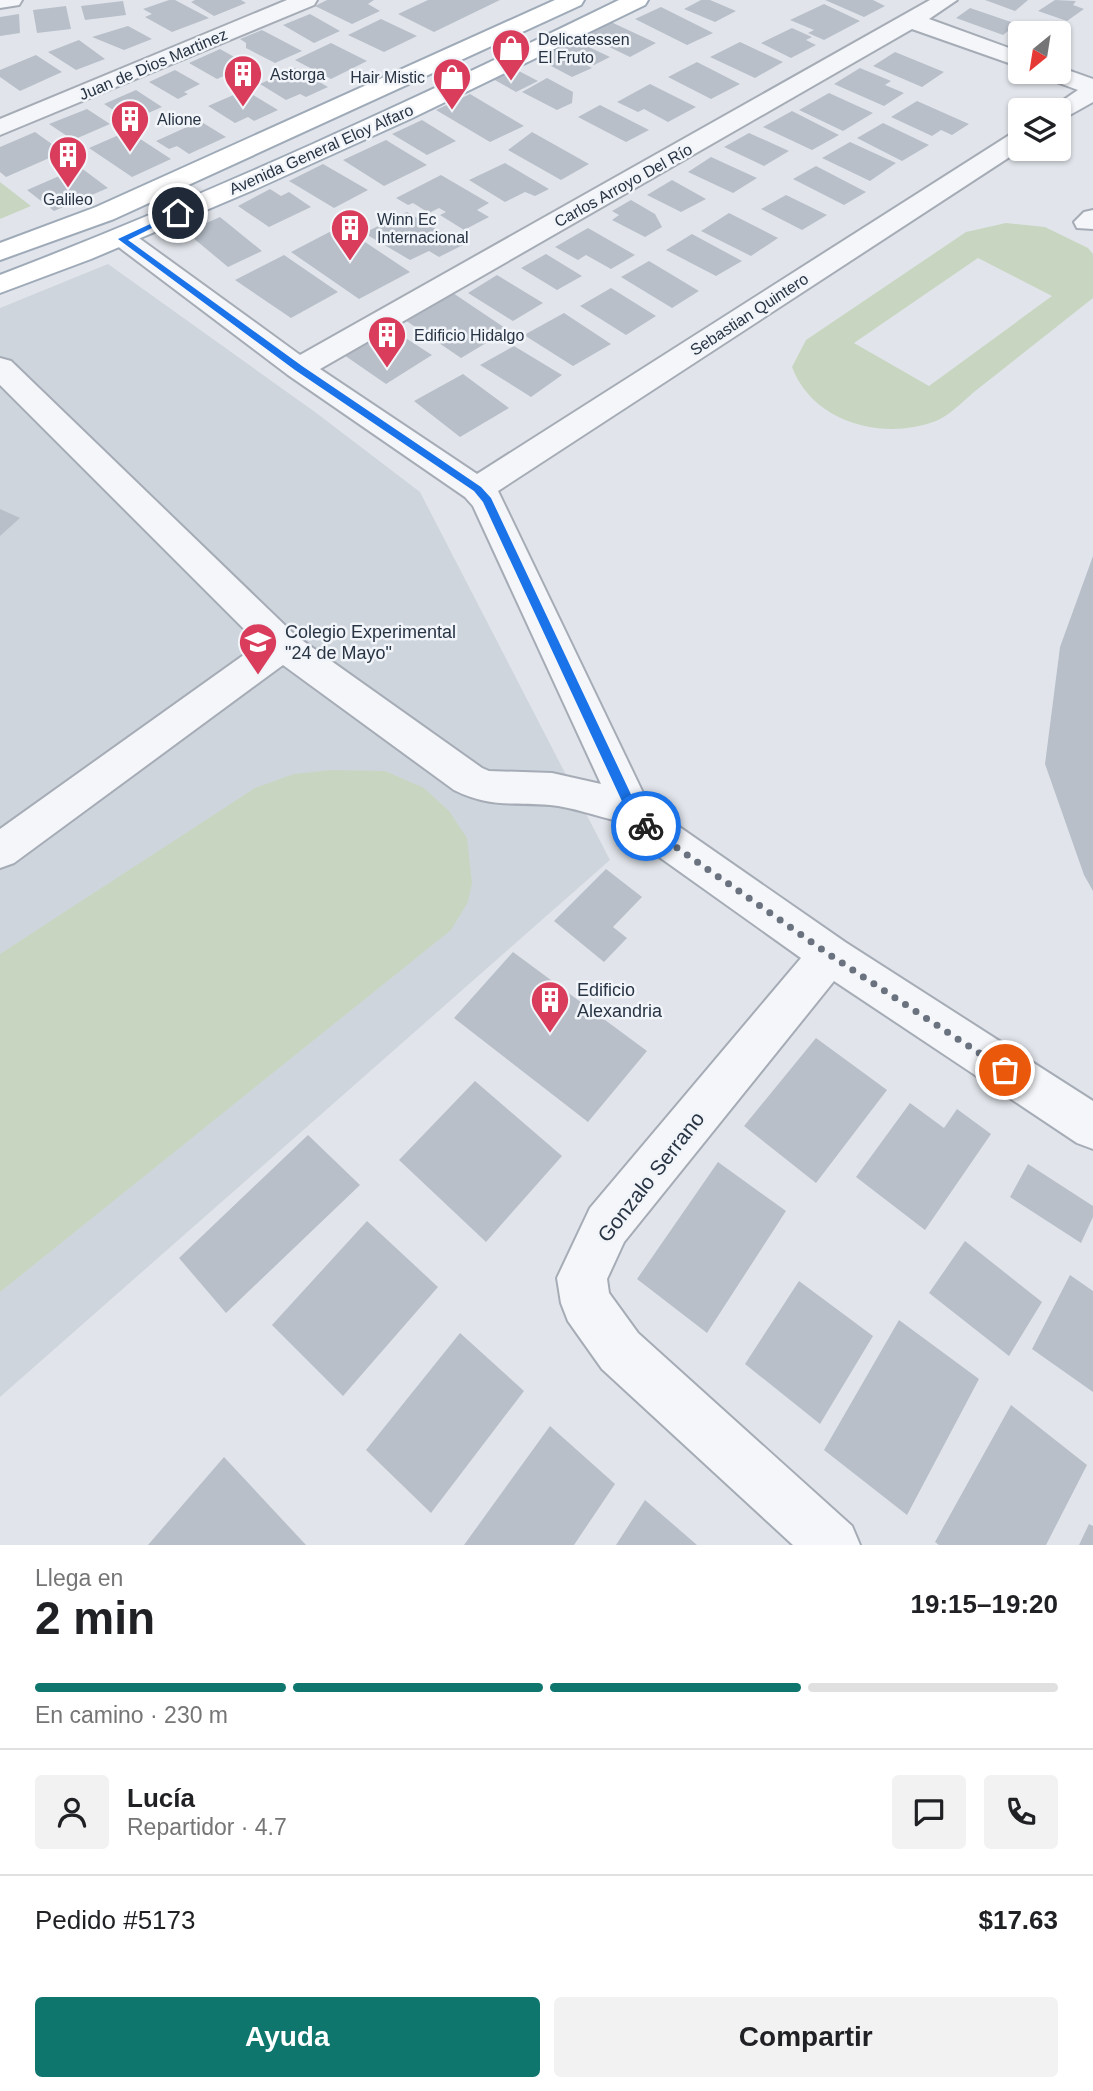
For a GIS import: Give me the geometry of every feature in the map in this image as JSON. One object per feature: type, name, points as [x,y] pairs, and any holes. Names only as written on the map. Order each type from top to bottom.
[{"type":"main road","name":"Avenida General Eloy Alfaro","points":[[0,252],[105,213],[573,0]]},
{"type":"main road","name":"Avenida General Eloy Alfaro","points":[[0,285],[122,239],[474,80],[637,0]]},
{"type":"street","points":[[0,1],[11,0]]},
{"type":"street","name":"Juan de Dios Martinez","points":[[0,128],[306,0]]},
{"type":"street","name":"Carlos Arroyo Del Río","points":[[299,368],[946,0]]},
{"type":"street","points":[[913,21],[1008,56]]},
{"type":"street","points":[[1071,80],[1093,89]]},
{"type":"street","points":[[1071,105],[1093,89]]},
{"type":"street","name":"Sebastian Quintero","points":[[477,489],[1008,147]]},
{"type":"street","points":[[122,239],[299,368],[477,489],[487,500],[631,808],[641,822],[830,955],[1093,1127]]},
{"type":"street","points":[[0,368],[283,646],[468,779],[485,787],[552,789],[631,808]]},
{"type":"street","points":[[0,851],[283,646]]},
{"type":"street","name":"Gonzalo Serrano","points":[[830,955],[607,1225],[582,1278],[586,1303],[620,1350],[833,1545]]},
{"type":"shaded area","name":"Colegio Experimental \"24 de Mayo\"","points":[[108,264],[315,412],[420,492],[610,860],[0,1397],[0,308]]},
{"type":"green space","points":[[0,182],[31,206],[0,219]]},
{"type":"green space","points":[[1006,223],[1045,227],[1088,248],[1093,254],[1093,298],[953,411],[936,421],[894,429],[873,427],[833,414],[816,402],[802,386],[792,367],[806,340],[966,232]],"holes":[[[978,258],[1052,296],[929,386],[854,343]]]},
{"type":"green space","points":[[331,770],[385,771],[424,788],[449,811],[467,838],[472,883],[468,902],[451,930],[0,1292],[0,954],[255,788],[294,774]]},
{"type":"building","points":[[175,0],[209,18],[172,32],[145,17],[152,14],[143,9]]},
{"type":"building","points":[[241,0],[246,3],[214,16],[191,2]]},
{"type":"building","points":[[327,0],[374,0],[368,4],[380,11],[352,24],[315,6]]},
{"type":"building","points":[[428,0],[500,0],[434,32],[398,14]]},
{"type":"building","points":[[701,0],[710,0],[736,11],[715,22],[684,9]]},
{"type":"building","points":[[825,0],[873,0],[885,6],[864,17]]},
{"type":"building","points":[[985,0],[1028,0],[1015,11]]},
{"type":"building","points":[[1055,0],[1076,1],[1073,5],[1084,9],[1067,21],[1038,11]]},
{"type":"building","points":[[123,1],[126,15],[85,20],[81,6]]},
{"type":"building","points":[[824,4],[860,21],[824,40],[808,33],[814,30],[790,20]]},
{"type":"building","points":[[66,6],[71,29],[37,33],[33,10]]},
{"type":"building","points":[[661,7],[713,33],[687,45],[635,19]]},
{"type":"building","points":[[970,8],[1008,21],[1008,31],[1003,35],[956,18]]},
{"type":"building","points":[[19,14],[20,33],[0,36],[0,17]]},
{"type":"building","points":[[310,14],[340,31],[314,43],[283,25]]},
{"type":"building","points":[[381,19],[417,36],[384,52],[348,35]]},
{"type":"building","points":[[611,22],[656,43],[630,57],[603,44],[596,47],[576,38]]},
{"type":"building","points":[[128,26],[152,39],[124,50],[92,37]]},
{"type":"building","points":[[792,28],[812,37],[806,40],[816,45],[791,58],[761,43]]},
{"type":"building","points":[[262,30],[302,51],[275,63],[246,48],[246,43],[240,39]]},
{"type":"building","points":[[79,40],[105,59],[76,70],[48,52]]},
{"type":"building","points":[[574,40],[610,57],[594,65],[559,48]]},
{"type":"building","points":[[740,42],[783,62],[755,78],[710,57]]},
{"type":"building","points":[[331,43],[367,61],[331,79],[295,60]]},
{"type":"building","points":[[220,49],[254,68],[231,79],[226,75],[217,79],[189,63]]},
{"type":"building","points":[[554,49],[592,68],[572,77],[536,58]]},
{"type":"building","points":[[895,52],[944,72],[922,87],[873,66]]},
{"type":"building","points":[[36,55],[62,72],[20,91],[0,77],[0,70]]},
{"type":"building","points":[[697,62],[740,84],[711,99],[668,77]]},
{"type":"building","points":[[295,68],[328,87],[306,97],[300,94],[286,100],[260,84]]},
{"type":"building","points":[[860,68],[891,81],[885,85],[904,93],[884,106],[834,84]]},
{"type":"building","name":"Delicatessen El Fruto","points":[[515,69],[538,81],[516,92],[493,79]]},
{"type":"building","points":[[175,70],[200,84],[184,92],[188,94],[178,99],[149,82]]},
{"type":"building","points":[[547,78],[573,92],[572,103],[557,110],[522,92]]},
{"type":"building","points":[[650,84],[696,107],[668,122],[644,109],[638,112],[617,102]]},
{"type":"building","points":[[136,90],[162,107],[130,121],[104,104]]},
{"type":"building","name":"Astorga","points":[[245,90],[278,110],[254,121],[248,117],[235,123],[208,106]]},
{"type":"building","points":[[829,93],[873,113],[843,131],[799,110]]},
{"type":"building","points":[[470,94],[524,126],[490,142],[436,110]]},
{"type":"building","points":[[917,101],[969,124],[952,135],[941,130],[932,136],[891,117]]},
{"type":"building","points":[[600,105],[649,130],[626,142],[578,117]]},
{"type":"building","points":[[87,109],[110,124],[73,140],[49,124]]},
{"type":"building","points":[[792,111],[839,135],[812,150],[763,127]]},
{"type":"building","points":[[422,120],[456,141],[427,155],[392,134]]},
{"type":"building","points":[[200,121],[226,137],[189,154],[177,146],[169,149],[156,141]]},
{"type":"building","points":[[883,123],[929,145],[902,161],[857,138]]},
{"type":"building","name":"Alione","points":[[128,131],[171,159],[132,177],[89,148]]},
{"type":"building","points":[[35,132],[63,152],[6,177],[0,172],[0,147]]},
{"type":"building","points":[[532,132],[589,164],[561,180],[508,150]]},
{"type":"building","points":[[749,133],[789,151],[764,166],[724,147]]},
{"type":"building","points":[[386,140],[427,165],[384,186],[343,160]]},
{"type":"building","points":[[850,142],[896,163],[870,181],[822,158]]},
{"type":"building","points":[[711,157],[757,178],[733,193],[688,172]]},
{"type":"building","points":[[505,163],[549,189],[535,196],[525,192],[505,202],[469,180]]},
{"type":"building","points":[[323,164],[368,190],[334,208],[289,181]]},
{"type":"building","points":[[816,166],[866,192],[844,205],[793,179]]},
{"type":"building","name":"Galileo","points":[[80,167],[108,188],[54,211],[27,190]]},
{"type":"building","points":[[441,175],[489,203],[477,210],[489,217],[464,230],[440,215],[446,212],[439,208],[429,213],[413,203],[408,205],[396,198]]},
{"type":"building","points":[[672,180],[706,199],[681,212],[647,195]]},
{"type":"building","points":[[270,189],[281,196],[289,192],[311,207],[269,227],[238,206]]},
{"type":"building","points":[[786,195],[827,215],[802,230],[761,209]]},
{"type":"building","points":[[631,200],[655,214],[662,227],[645,237],[612,220],[619,215],[612,211]]},
{"type":"building","points":[[407,212],[463,245],[439,257],[429,251],[410,260],[364,233]]},
{"type":"building","points":[[729,213],[778,238],[751,256],[701,231]]},
{"type":"building","points":[[220,217],[262,251],[228,267],[186,232]]},
{"type":"building","name":"Winn Ec Internacional","points":[[341,226],[410,272],[359,299],[291,252]]},
{"type":"building","points":[[588,228],[635,255],[611,269],[586,255],[578,260],[555,247]]},
{"type":"building","points":[[692,234],[742,261],[716,276],[666,250]]},
{"type":"building","points":[[546,254],[582,276],[557,290],[521,268]]},
{"type":"building","points":[[284,255],[338,292],[291,318],[235,280]]},
{"type":"building","points":[[649,261],[699,291],[672,308],[621,277]]},
{"type":"building","points":[[497,275],[543,303],[513,321],[468,293]]},
{"type":"building","points":[[611,288],[656,316],[626,335],[580,306]]},
{"type":"building","points":[[453,293],[508,330],[461,358],[405,320]]},
{"type":"building","points":[[564,313],[611,344],[573,366],[524,335]]},
{"type":"building","name":"Edificio Hidalgo","points":[[390,328],[432,355],[386,384],[344,355]]},
{"type":"building","points":[[514,346],[562,375],[531,397],[480,365]]},
{"type":"building","points":[[463,374],[509,408],[460,437],[414,401]]},
{"type":"building","points":[[0,509],[20,518],[0,536]]},
{"type":"building","points":[[1093,556],[1093,891],[1084,875],[1045,764],[1060,647]]},
{"type":"building","points":[[606,869],[642,897],[613,927],[627,938],[604,962],[554,921]]},
{"type":"building","name":"Edificio Alexandria","points":[[513,952],[647,1051],[588,1122],[454,1018]]},
{"type":"building","points":[[816,1038],[887,1090],[816,1183],[744,1126]]},
{"type":"building","points":[[475,1081],[562,1156],[486,1242],[399,1160]]},
{"type":"building","points":[[910,1103],[944,1128],[957,1109],[991,1134],[925,1230],[856,1177]]},
{"type":"building","points":[[308,1135],[360,1185],[226,1313],[179,1258]]},
{"type":"building","points":[[718,1162],[786,1211],[707,1333],[637,1279]]},
{"type":"building","points":[[1028,1164],[1093,1206],[1093,1217],[1081,1243],[1010,1197]]},
{"type":"building","points":[[367,1221],[438,1287],[343,1396],[272,1325]]},
{"type":"building","points":[[965,1241],[1042,1302],[1009,1356],[929,1293]]},
{"type":"building","points":[[1070,1275],[1093,1291],[1093,1392],[1032,1349]]},
{"type":"building","points":[[799,1281],[873,1336],[820,1424],[745,1364]]},
{"type":"building","points":[[899,1320],[979,1379],[907,1515],[824,1450]]},
{"type":"building","points":[[460,1333],[524,1391],[431,1513],[366,1450]]},
{"type":"building","points":[[1011,1405],[1087,1465],[1046,1545],[939,1545],[935,1542]]},
{"type":"building","points":[[550,1426],[615,1484],[574,1545],[464,1545]]},
{"type":"building","points":[[224,1457],[306,1545],[148,1545]]},
{"type":"building","points":[[645,1500],[697,1545],[616,1545]]},
{"type":"building","points":[[1089,1524],[1093,1526],[1093,1545],[1079,1545]]},
{"type":"way so far","points":[[646,826],[830,955],[1005,1070]]},
{"type":"place","name":"Delicatessen El Fruto","points":[[511,82]]},
{"type":"place","name":"Astorga","points":[[243,108]]},
{"type":"place","name":"Hair Mistic","points":[[452,111]]},
{"type":"place","name":"Alione","points":[[130,153]]},
{"type":"place","name":"Galileo","points":[[68,189]]},
{"type":"place","name":"Winn Ec Internacional","points":[[350,262]]},
{"type":"place","name":"Edificio Hidalgo","points":[[387,369]]},
{"type":"place","name":"Colegio Experimental \"24 de Mayo\"","points":[[258,676]]},
{"type":"place","name":"Edificio Alexandria","points":[[550,1034]]},
{"type":"route","points":[[178,213],[122,239],[299,368],[477,489],[487,500],[631,808],[646,826]]}]
